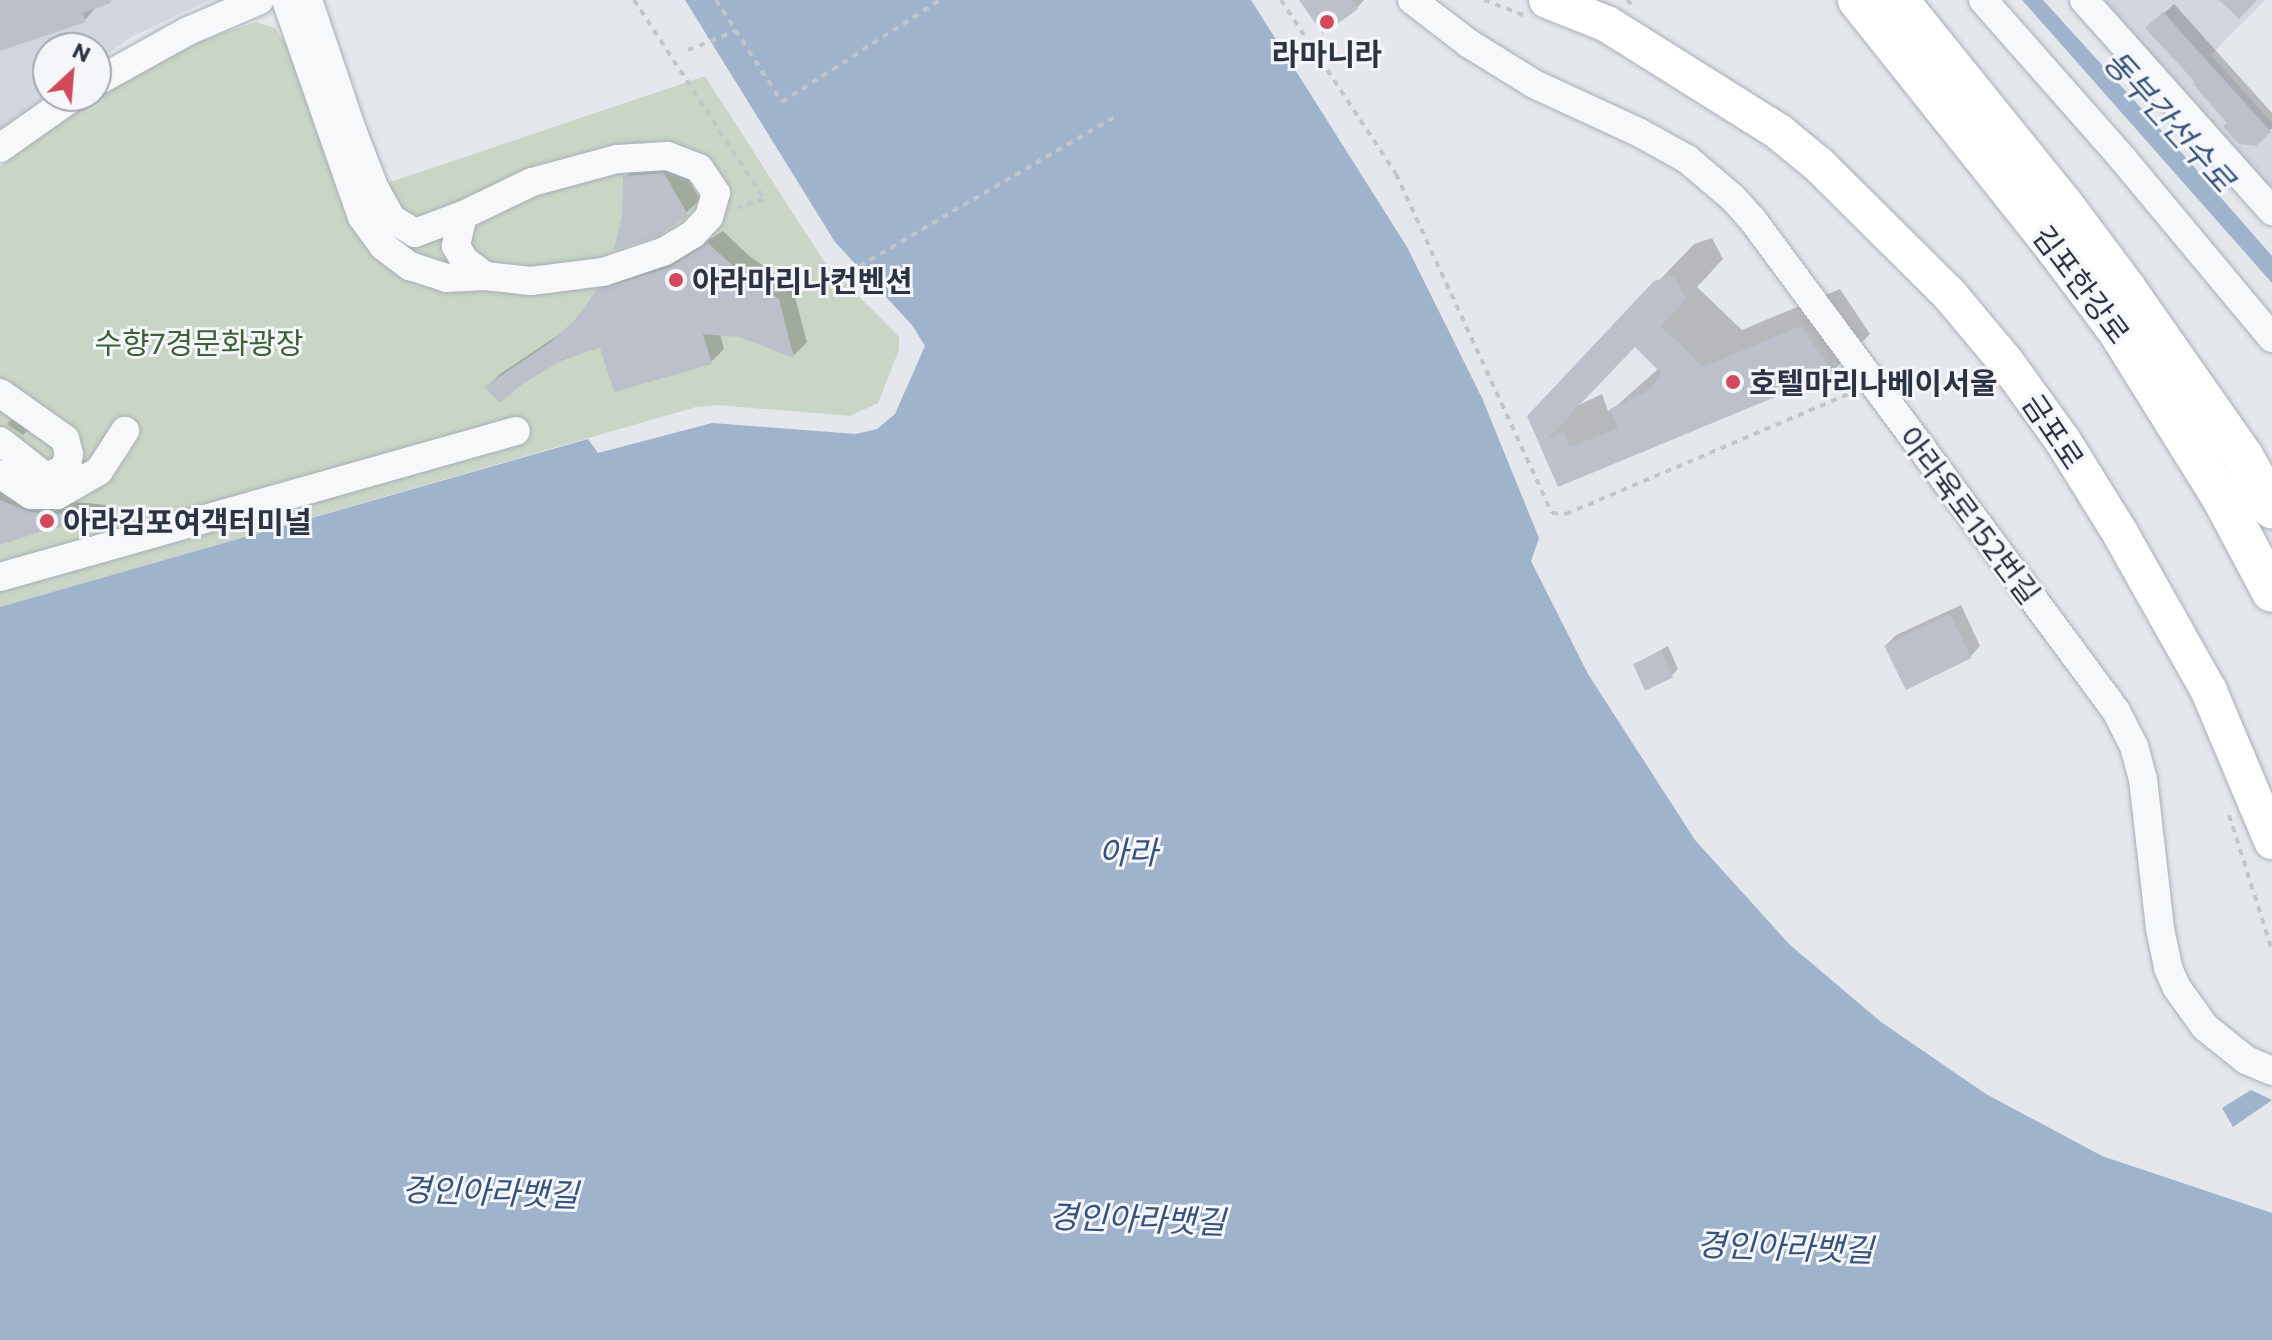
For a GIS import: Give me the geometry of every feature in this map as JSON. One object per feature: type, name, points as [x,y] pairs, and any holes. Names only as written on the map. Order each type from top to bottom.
[{"type":"highway","name":"김포한강로","points":[[1858,0],[2052,243],[2126,343],[2222,498],[2272,592]]},
{"type":"highway","name":"김포한강로","points":[[1898,0],[2062,203],[2126,289],[2243,456],[2272,508]]},
{"type":"main road","name":"금포로","points":[[1547,0],[1599,12],[1756,116],[1819,165],[1950,295],[2006,362],[2063,441],[2120,533],[2209,691],[2272,841]]},
{"type":"street","points":[[112,73],[188,31],[260,0]]},
{"type":"street","points":[[286,0],[372,211],[415,233],[433,249],[434,258],[427,274]]},
{"type":"street","points":[[308,0],[352,130],[383,246],[410,266],[446,278],[485,276],[504,280],[560,280],[635,263],[693,234],[714,206],[716,193],[699,168],[677,157],[649,155],[561,172],[415,233]]},
{"type":"street","name":"아라육로152번길","points":[[1412,0],[1468,43],[1534,84],[1663,144],[1712,178],[1752,219],[2125,727],[2143,779],[2160,929],[2168,968],[2177,988],[2205,1027],[2246,1060],[2272,1071]]},
{"type":"street","points":[[1983,0],[2264,309],[2272,338]]},
{"type":"street","points":[[2084,0],[2272,211]]},
{"type":"street","points":[[0,148],[51,112]]},
{"type":"street","points":[[463,215],[456,246],[464,260],[485,276]]},
{"type":"street","points":[[0,393],[65,439],[81,446],[98,448],[125,431],[99,471],[57,495],[31,495],[0,474]]},
{"type":"street","points":[[0,577],[516,431]]},
{"type":"street","points":[[57,495],[68,467],[65,439]]},
{"type":"street","points":[[0,441],[43,475],[51,475],[68,467]]},
{"type":"path","points":[[634,0],[764,199],[740,208],[714,206]]},
{"type":"path","points":[[716,0],[782,102],[940,0]]},
{"type":"path","points":[[1281,0],[1396,174],[1552,513],[1566,514],[1873,383]]},
{"type":"path","points":[[688,50],[736,31]]},
{"type":"path","points":[[839,278],[1114,117]]},
{"type":"path","points":[[2223,801],[2272,950]]},
{"type":"shaded area","points":[[0,0],[210,0],[133,36],[112,51],[112,32],[32,32],[32,108],[0,131]]},
{"type":"shaded area","points":[[2099,0],[2265,0],[2211,55],[2272,123],[2272,196]]},
{"type":"green space","name":"수향7경문화광장","points":[[256,22],[275,28],[288,47],[340,199],[705,76],[823,260],[899,337],[899,350],[878,403],[850,416],[717,405],[696,407],[0,607],[0,167],[74,112],[112,112],[112,88],[205,39]]},
{"type":"water","name":"아라","points":[[685,0],[1251,0],[1407,247],[1482,398],[1539,538],[1531,561],[1588,674],[1695,840],[1789,944],[1881,1022],[1986,1094],[2102,1156],[2272,1213],[2272,1340],[0,1340],[0,607],[588,439],[598,453],[712,423],[856,434],[877,429],[895,414],[925,346],[912,325],[835,242]]},
{"type":"water","points":[[2022,0],[2043,0],[2181,152],[2272,256],[2272,283]]},
{"type":"water","points":[[2251,1090],[2272,1100],[2233,1127],[2222,1108]]},
{"type":"building","points":[[0,0],[111,0],[111,3],[83,13],[86,22],[56,32],[32,32],[32,40],[0,51]]},
{"type":"building","name":"라마니라","points":[[1299,0],[1351,0],[1358,9],[1323,34]]},
{"type":"building","points":[[2219,0],[2257,0],[2239,19]]},
{"type":"building","points":[[2163,12],[2271,132],[2256,146],[2239,144],[2223,126],[2227,123],[2193,84],[2195,82],[2145,28]]},
{"type":"building","points":[[664,173],[688,215],[658,236],[614,250],[622,216],[623,176]]},
{"type":"building","name":"아라마리나컨벤션","points":[[708,243],[735,268],[779,299],[794,358],[739,337],[703,334],[712,364],[614,392],[600,348],[564,359],[524,383],[500,403],[484,387],[551,342],[579,316],[596,290],[671,267]]},
{"type":"building","name":"호텔마리나베이서울","points":[[1674,275],[1686,299],[1661,326],[1703,367],[1801,326],[1833,373],[1558,487],[1527,416],[1654,281]],"holes":[[[1635,347],[1661,373],[1648,391],[1610,409],[1618,428],[1570,447],[1563,431],[1546,440]]]},
{"type":"building","name":"아라김포여객터미널","points":[[0,500],[30,512],[94,516],[94,521],[46,530],[0,545]]},
{"type":"building","points":[[1950,614],[1971,658],[1906,690],[1884,646]]},
{"type":"building","points":[[1661,651],[1673,677],[1645,690],[1633,664]]},
{"type":"place","name":"라마니라","points":[[1327,22]]},
{"type":"place","name":"아라마리나컨벤션","points":[[676,280]]},
{"type":"place","name":"호텔마리나베이서울","points":[[1733,382]]},
{"type":"place","name":"아라김포여객터미널","points":[[47,521]]},
{"type":"water label","name":"동부간선수로","points":[[2170,120]]},
{"type":"water label","name":"경인아라뱃길","points":[[490,1191]]},
{"type":"water label","name":"경인아라뱃길","points":[[1137,1218]]},
{"type":"water label","name":"경인아라뱃길","points":[[1785,1246]]}]
